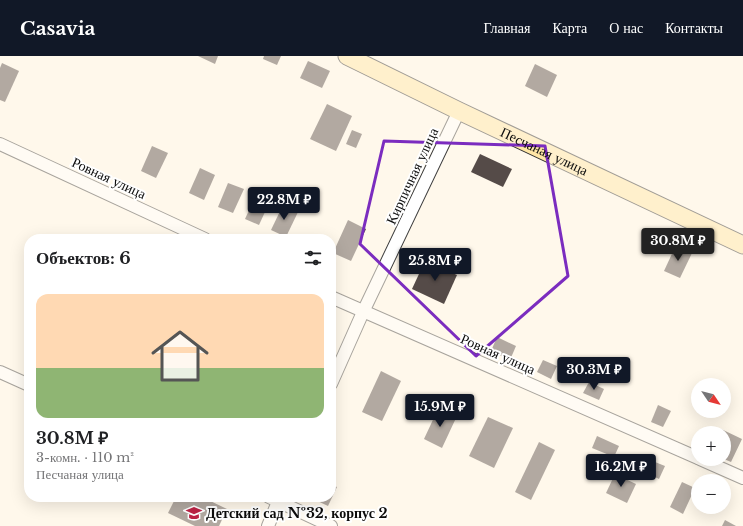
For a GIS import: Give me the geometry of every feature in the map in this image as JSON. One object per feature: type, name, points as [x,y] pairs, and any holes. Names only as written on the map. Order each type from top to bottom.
[{"type":"street","name":"Песчаная улица","points":[[347,56],[459,111],[743,245]]},
{"type":"street","name":"Кирпичная улица","points":[[336,373],[459,111]]},
{"type":"street","name":"Ровная улица","points":[[0,144],[195,234]]},
{"type":"street","name":"Ровная улица","points":[[336,299],[691,455]]},
{"type":"street","points":[[0,372],[24,383]]},
{"type":"street","name":"Ровная улица","points":[[717,466],[743,478]]},
{"type":"street","points":[[268,526],[275,502]]},
{"type":"street","points":[[282,502],[331,526]]},
{"type":"highlighted area","points":[[384,141],[545,146],[568,276],[476,356],[360,244]]},
{"type":"building","points":[[198,56],[218,56],[215,64]]},
{"type":"building","points":[[264,56],[281,56],[277,65],[263,59]]},
{"type":"building","points":[[308,61],[330,71],[322,88],[300,78]]},
{"type":"building","points":[[2,63],[19,71],[5,102],[0,100],[0,68]]},
{"type":"building","points":[[535,64],[557,75],[547,97],[525,86]]},
{"type":"building","points":[[327,104],[352,116],[336,151],[310,139]]},
{"type":"building","points":[[352,130],[362,134],[356,148],[346,144]]},
{"type":"building","points":[[152,146],[168,153],[156,178],[141,171]]},
{"type":"building","points":[[480,154],[512,169],[503,187],[471,172]]},
{"type":"building","points":[[200,168],[215,175],[204,200],[189,193]]},
{"type":"building","points":[[228,183],[244,189],[233,213],[218,207]]},
{"type":"building","points":[[256,195],[270,201],[259,225],[245,219]]},
{"type":"building","points":[[283,205],[298,212],[287,234],[280,234],[271,230]]},
{"type":"building","points":[[348,220],[366,229],[351,261],[336,254],[336,246]]},
{"type":"building","points":[[676,245],[692,253],[680,278],[664,271]]},
{"type":"building","points":[[425,261],[457,275],[444,304],[412,289]]},
{"type":"building","points":[[497,337],[516,346],[510,360],[491,351]]},
{"type":"building","points":[[543,360],[557,366],[551,379],[537,372]]},
{"type":"building","points":[[381,371],[401,381],[382,421],[362,412]]},
{"type":"building","points":[[589,382],[604,389],[599,400],[583,393]]},
{"type":"building","points":[[658,405],[671,411],[663,427],[651,422]]},
{"type":"building","points":[[438,409],[456,418],[442,448],[424,439]]},
{"type":"building","points":[[488,417],[513,428],[494,468],[469,456]]},
{"type":"building","points":[[731,434],[742,439],[731,462]]},
{"type":"building","points":[[597,436],[619,446],[614,457],[592,448]]},
{"type":"building","points":[[539,442],[555,450],[531,500],[515,492]]},
{"type":"building","points":[[650,460],[665,466],[659,479],[645,472]]},
{"type":"building","points":[[615,474],[636,484],[627,503],[606,493]]},
{"type":"building","points":[[682,482],[691,486],[691,497],[683,514],[670,507]]},
{"type":"building","points":[[174,502],[212,502],[227,509],[219,526],[195,526],[168,513]]},
{"type":"building","points":[[320,502],[330,502],[328,506]]},
{"type":"building","points":[[725,520],[736,526],[722,526]]},
{"type":"place","name":"Детский сад №32, корпус 2","points":[[194,513]]}]
